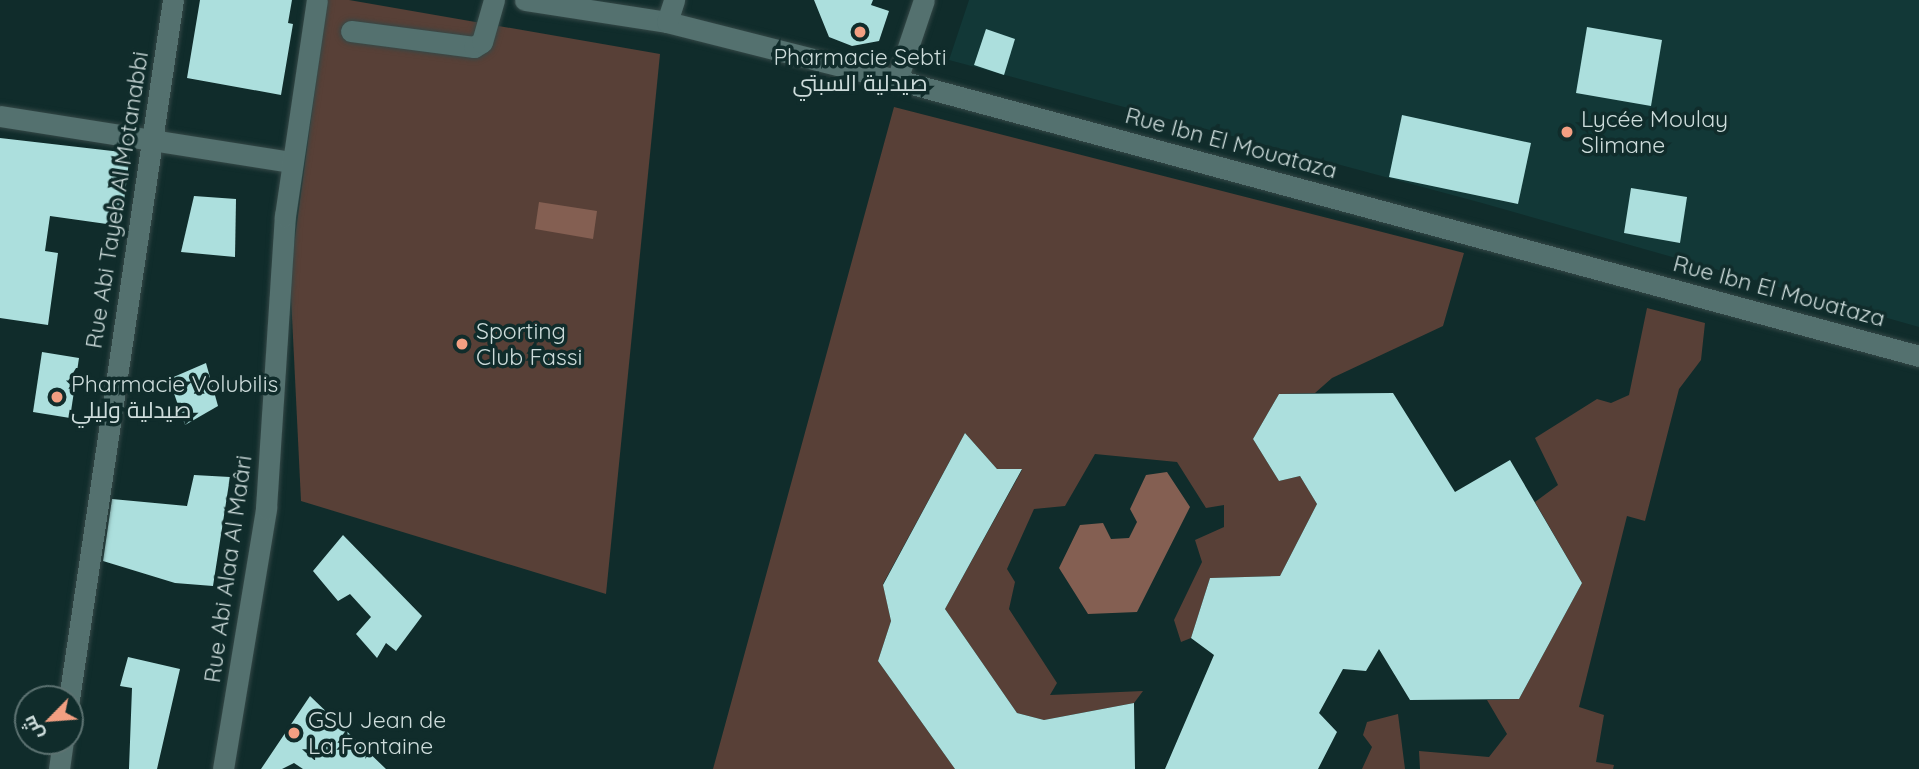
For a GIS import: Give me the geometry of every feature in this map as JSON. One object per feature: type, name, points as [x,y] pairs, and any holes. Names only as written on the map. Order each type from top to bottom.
[{"type":"street","name":"Rue Abi Tayeb Al Motanabbi","points":[[71,685],[173,0]]},
{"type":"street","name":"Rue Abi Alaa Al Maâri","points":[[223,769],[265,508],[292,162],[317,0]]},
{"type":"street","points":[[351,31],[474,47],[482,42],[494,0]]},
{"type":"street","name":"Rue Ibn El Mouataza","points":[[525,0],[667,22],[897,80],[1919,356]]},
{"type":"street","points":[[667,22],[674,0]]},
{"type":"street","points":[[897,80],[924,0]]},
{"type":"street","points":[[0,116],[292,162]]},
{"type":"shaded area","name":"Sporting Club Fassi","points":[[327,0],[349,0],[660,54],[606,594],[301,501],[290,275]]},
{"type":"shaded area","name":"Lycée Moulay Slimane","points":[[969,0],[1919,0],[1919,327],[1482,203],[949,60]]},
{"type":"shaded area","points":[[894,107],[1464,253],[1443,326],[1332,378],[1315,393],[1279,394],[1253,439],[1279,481],[1300,476],[1317,504],[1280,576],[1210,578],[1191,638],[1181,642],[1174,620],[1202,562],[1195,540],[1224,527],[1224,505],[1206,508],[1177,462],[1095,454],[1065,506],[1034,509],[1007,569],[1015,582],[1009,609],[1057,683],[1050,695],[1143,691],[1134,703],[1044,720],[1017,713],[945,609],[1022,470],[997,469],[965,433],[883,584],[891,621],[878,661],[955,769],[713,769]]},
{"type":"shaded area","points":[[539,202],[597,211],[593,239],[535,229]]},
{"type":"shaded area","points":[[1647,308],[1705,323],[1701,360],[1679,389],[1645,521],[1627,516],[1579,707],[1604,715],[1596,762],[1614,765],[1613,769],[1420,769],[1419,751],[1489,757],[1507,734],[1487,700],[1519,699],[1582,583],[1535,502],[1558,485],[1535,438],[1597,399],[1611,403],[1629,395]]},
{"type":"shaded area","points":[[1167,472],[1190,507],[1137,612],[1088,614],[1059,568],[1080,525],[1103,523],[1111,539],[1129,538],[1137,522],[1130,509],[1146,475]]},
{"type":"shaded area","points":[[1398,714],[1405,769],[1362,769],[1372,747],[1363,735],[1367,722]]},
{"type":"building","points":[[200,0],[292,0],[288,23],[293,24],[281,95],[187,78]]},
{"type":"building","points":[[814,0],[873,0],[871,5],[889,11],[879,41],[852,46],[829,37]]},
{"type":"building","points":[[1587,27],[1662,40],[1651,106],[1576,93]]},
{"type":"building","points":[[986,29],[1015,39],[1004,75],[974,65]]},
{"type":"building","points":[[1402,115],[1531,143],[1518,204],[1389,177]]},
{"type":"building","points":[[0,138],[130,153],[121,226],[50,216],[45,251],[58,253],[48,325],[0,318]]},
{"type":"building","points":[[1631,188],[1687,197],[1680,243],[1624,233]]},
{"type":"building","points":[[194,196],[236,199],[235,257],[181,252]]},
{"type":"building","points":[[42,352],[79,358],[70,418],[33,412]]},
{"type":"building","points":[[206,363],[218,406],[185,425],[169,379]]},
{"type":"building","points":[[1393,393],[1455,492],[1510,460],[1582,583],[1519,699],[1410,700],[1379,649],[1366,671],[1343,669],[1319,713],[1337,732],[1318,769],[1165,769],[1214,655],[1191,638],[1210,578],[1280,576],[1317,504],[1300,476],[1279,481],[1253,439],[1279,394]]},
{"type":"building","points":[[965,433],[997,469],[1022,469],[945,609],[1017,713],[1044,720],[1134,703],[1135,769],[955,769],[878,661],[891,621],[883,585]]},
{"type":"building","points":[[194,475],[230,477],[213,586],[175,583],[103,561],[112,499],[187,506]]},
{"type":"building","points":[[343,535],[422,616],[396,651],[386,643],[377,658],[356,634],[371,617],[350,594],[338,601],[313,571]]},
{"type":"building","points":[[128,657],[180,669],[157,769],[129,769],[132,688],[120,686]]},
{"type":"building","points":[[310,696],[386,769],[303,769],[294,763],[282,769],[261,769]]},
{"type":"place","name":"Pharmacie Sebti صيدلية السبتي","points":[[860,32]]},
{"type":"place","name":"Lycée Moulay Slimane","points":[[1567,132]]},
{"type":"place","name":"Sporting Club Fassi","points":[[462,344]]},
{"type":"place","name":"Pharmacie Volubilis صيدلية وليلي","points":[[57,397]]},
{"type":"place","name":"GSU Jean de La Fontaine","points":[[294,733]]}]
